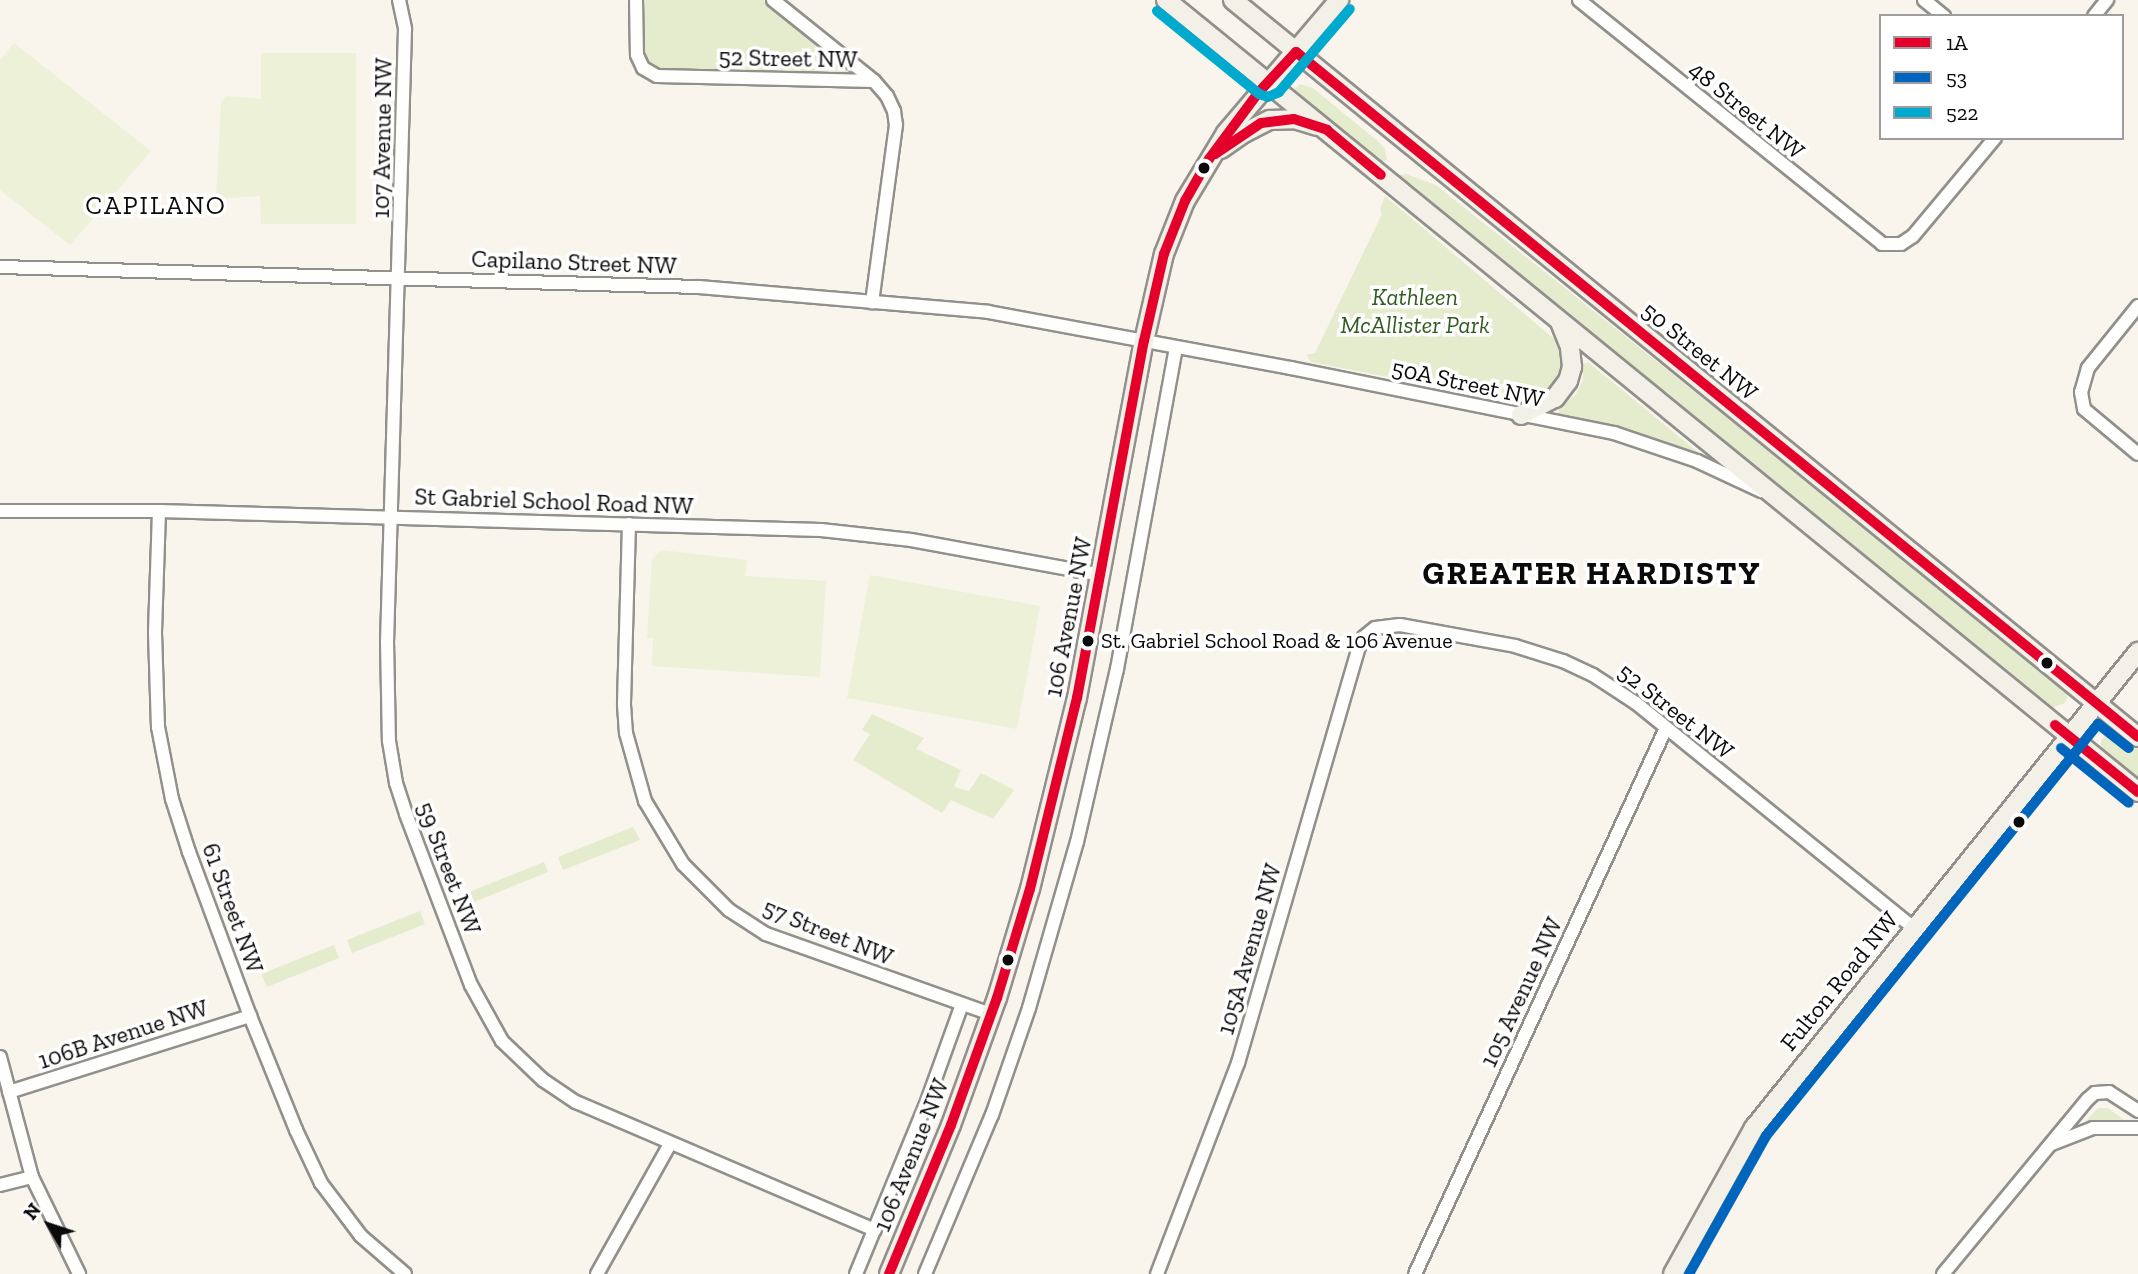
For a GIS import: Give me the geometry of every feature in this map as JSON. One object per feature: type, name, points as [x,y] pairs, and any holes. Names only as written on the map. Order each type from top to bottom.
[{"type":"main road","points":[[1166,0],[2138,792]]},
{"type":"main road","name":"50 Street NW","points":[[1233,0],[2138,737]]},
{"type":"main road","name":"106 Avenue NW","points":[[889,1274],[951,1125],[991,1014],[1048,820],[1102,575],[1144,341],[1164,254],[1185,201],[1209,159],[1268,83],[1339,0]]},
{"type":"main road","points":[[1209,159],[1244,132],[1270,120],[1294,119],[1327,130]]},
{"type":"main road","points":[[1521,415],[1555,398],[1568,381],[1572,367],[1570,347],[1559,322]]},
{"type":"main road","name":"Fulton Road NW","points":[[1673,1274],[1754,1128],[2138,652]]},
{"type":"street","name":"107 Avenue NW","points":[[399,0],[405,29],[400,278]]},
{"type":"street","name":"52 Street NW","points":[[636,0],[637,55],[643,68],[657,76],[874,81]]},
{"type":"street","name":"52 Street NW","points":[[773,0],[874,81]]},
{"type":"street","name":"48 Street NW","points":[[1579,0],[1875,240],[1893,245],[1908,241],[1993,140]]},
{"type":"street","points":[[1924,0],[1942,14]]},
{"type":"street","points":[[2096,14],[2107,0]]},
{"type":"street","points":[[872,302],[896,125],[891,104],[874,81]]},
{"type":"street","name":"Capilano Street NW","points":[[0,267],[699,287],[999,314],[1144,341]]},
{"type":"street","name":"59 Street NW","points":[[400,278],[387,703],[396,783],[471,985],[502,1041],[543,1080],[576,1102],[876,1230]]},
{"type":"street","points":[[2138,306],[2088,368],[2083,376],[2081,392],[2084,409],[2138,454]]},
{"type":"street","name":"50A Street NW","points":[[1144,341],[1614,433],[1665,448],[1774,497]]},
{"type":"street","points":[[925,1274],[992,1115],[1029,1008],[1080,828],[1116,669],[1176,348]]},
{"type":"street","name":"St Gabriel School Road NW","points":[[0,511],[159,511],[859,533],[1102,575]]},
{"type":"street","name":"61 Street NW","points":[[159,511],[155,674],[164,763],[189,852],[250,1016],[296,1130],[321,1183],[361,1236],[405,1274]]},
{"type":"street","name":"57 Street NW","points":[[629,524],[624,694],[626,733],[645,801],[670,845],[713,896],[766,934],[991,1014]]},
{"type":"street","name":"52 Street NW","points":[[1369,632],[1387,624],[1400,625],[1543,653],[1608,684],[1914,928]]},
{"type":"street","name":"105A Avenue NW","points":[[1157,1274],[1238,1063],[1339,709],[1358,649],[1369,632]]},
{"type":"street","name":"105 Avenue NW","points":[[1415,1274],[1666,728]]},
{"type":"street","name":"106 Avenue NW","points":[[856,1274],[876,1230],[962,1004]]},
{"type":"street","name":"106B Avenue NW","points":[[9,1093],[250,1016]]},
{"type":"street","points":[[0,1057],[32,1177],[79,1274]]},
{"type":"street","points":[[1943,1274],[2081,1105],[2103,1091],[2121,1097],[2138,1111]]},
{"type":"street","points":[[2046,1148],[2078,1131],[2107,1126],[2138,1128]]},
{"type":"street","points":[[597,1274],[670,1144]]},
{"type":"street","points":[[0,1185],[32,1177]]},
{"type":"green space","points":[[636,0],[773,0],[874,81],[664,77],[643,68]]},
{"type":"green space","points":[[14,43],[151,151],[70,245],[0,190],[0,60]]},
{"type":"green space","points":[[261,53],[356,53],[356,224],[261,224],[260,196],[216,199],[221,102],[226,96],[261,99]]},
{"type":"green space","points":[[1300,84],[1313,88],[1380,143],[1385,149],[1387,160],[1378,163],[1298,97],[1295,89]]},
{"type":"green space","points":[[1406,174],[1436,185],[2065,688],[2068,694],[2065,703],[2051,708],[1400,179],[1400,175]]},
{"type":"green space","name":"Kathleen McAllister Park","points":[[1385,196],[1559,343],[1563,356],[1560,379],[1544,397],[1515,402],[1311,362],[1306,355],[1315,353],[1382,214],[1380,209]]},
{"type":"green space","points":[[1588,362],[1705,458],[1642,436],[1558,416],[1559,409],[1576,394],[1583,380],[1583,364]]},
{"type":"green space","points":[[661,550],[747,560],[745,576],[826,581],[820,677],[652,666],[653,638],[647,638],[652,559]]},
{"type":"green space","points":[[870,575],[1040,606],[1017,729],[847,698]]},
{"type":"green space","points":[[872,714],[924,738],[916,749],[961,770],[954,787],[969,791],[981,773],[1014,790],[993,819],[951,800],[942,813],[853,760],[870,734],[862,730]]},
{"type":"green space","points":[[2110,731],[2119,733],[2138,748],[2138,780],[2101,746],[2101,740]]},
{"type":"green space","points":[[633,827],[640,840],[563,870],[558,857]]},
{"type":"green space","points":[[544,862],[548,872],[469,904],[464,894]]},
{"type":"green space","points":[[420,911],[425,924],[352,953],[347,940]]},
{"type":"green space","points":[[334,945],[339,958],[267,987],[261,974]]},
{"type":"green space","points":[[2098,1108],[2108,1108],[2124,1120],[2121,1124],[2084,1123]]},
{"type":"transit line","name":"522","points":[[1157,11],[1259,94],[1268,97],[1279,92],[1350,9]]},
{"type":"transit line","name":"1A","points":[[889,1274],[951,1125],[997,998],[1030,889],[1077,698],[1144,341],[1164,254],[1185,201],[1209,159],[1258,93],[1296,52],[2138,737]]},
{"type":"transit line","name":"1A","points":[[1215,154],[1261,123],[1294,119],[1327,130],[1381,175]]},
{"type":"transit line","name":"53","points":[[1689,1274],[1766,1136],[2098,724],[2129,748]]},
{"type":"transit line","name":"1A","points":[[2055,725],[2138,792]]},
{"type":"transit line","name":"53","points":[[2061,748],[2129,803]]},
{"type":"place","name":"St. Gabriel School Road & 106 Avenue","points":[[1088,641]]},
{"type":"district","name":"CAPILANO","points":[[156,206]]},
{"type":"district","name":"GREATER HARDISTY","points":[[1592,573]]}]
